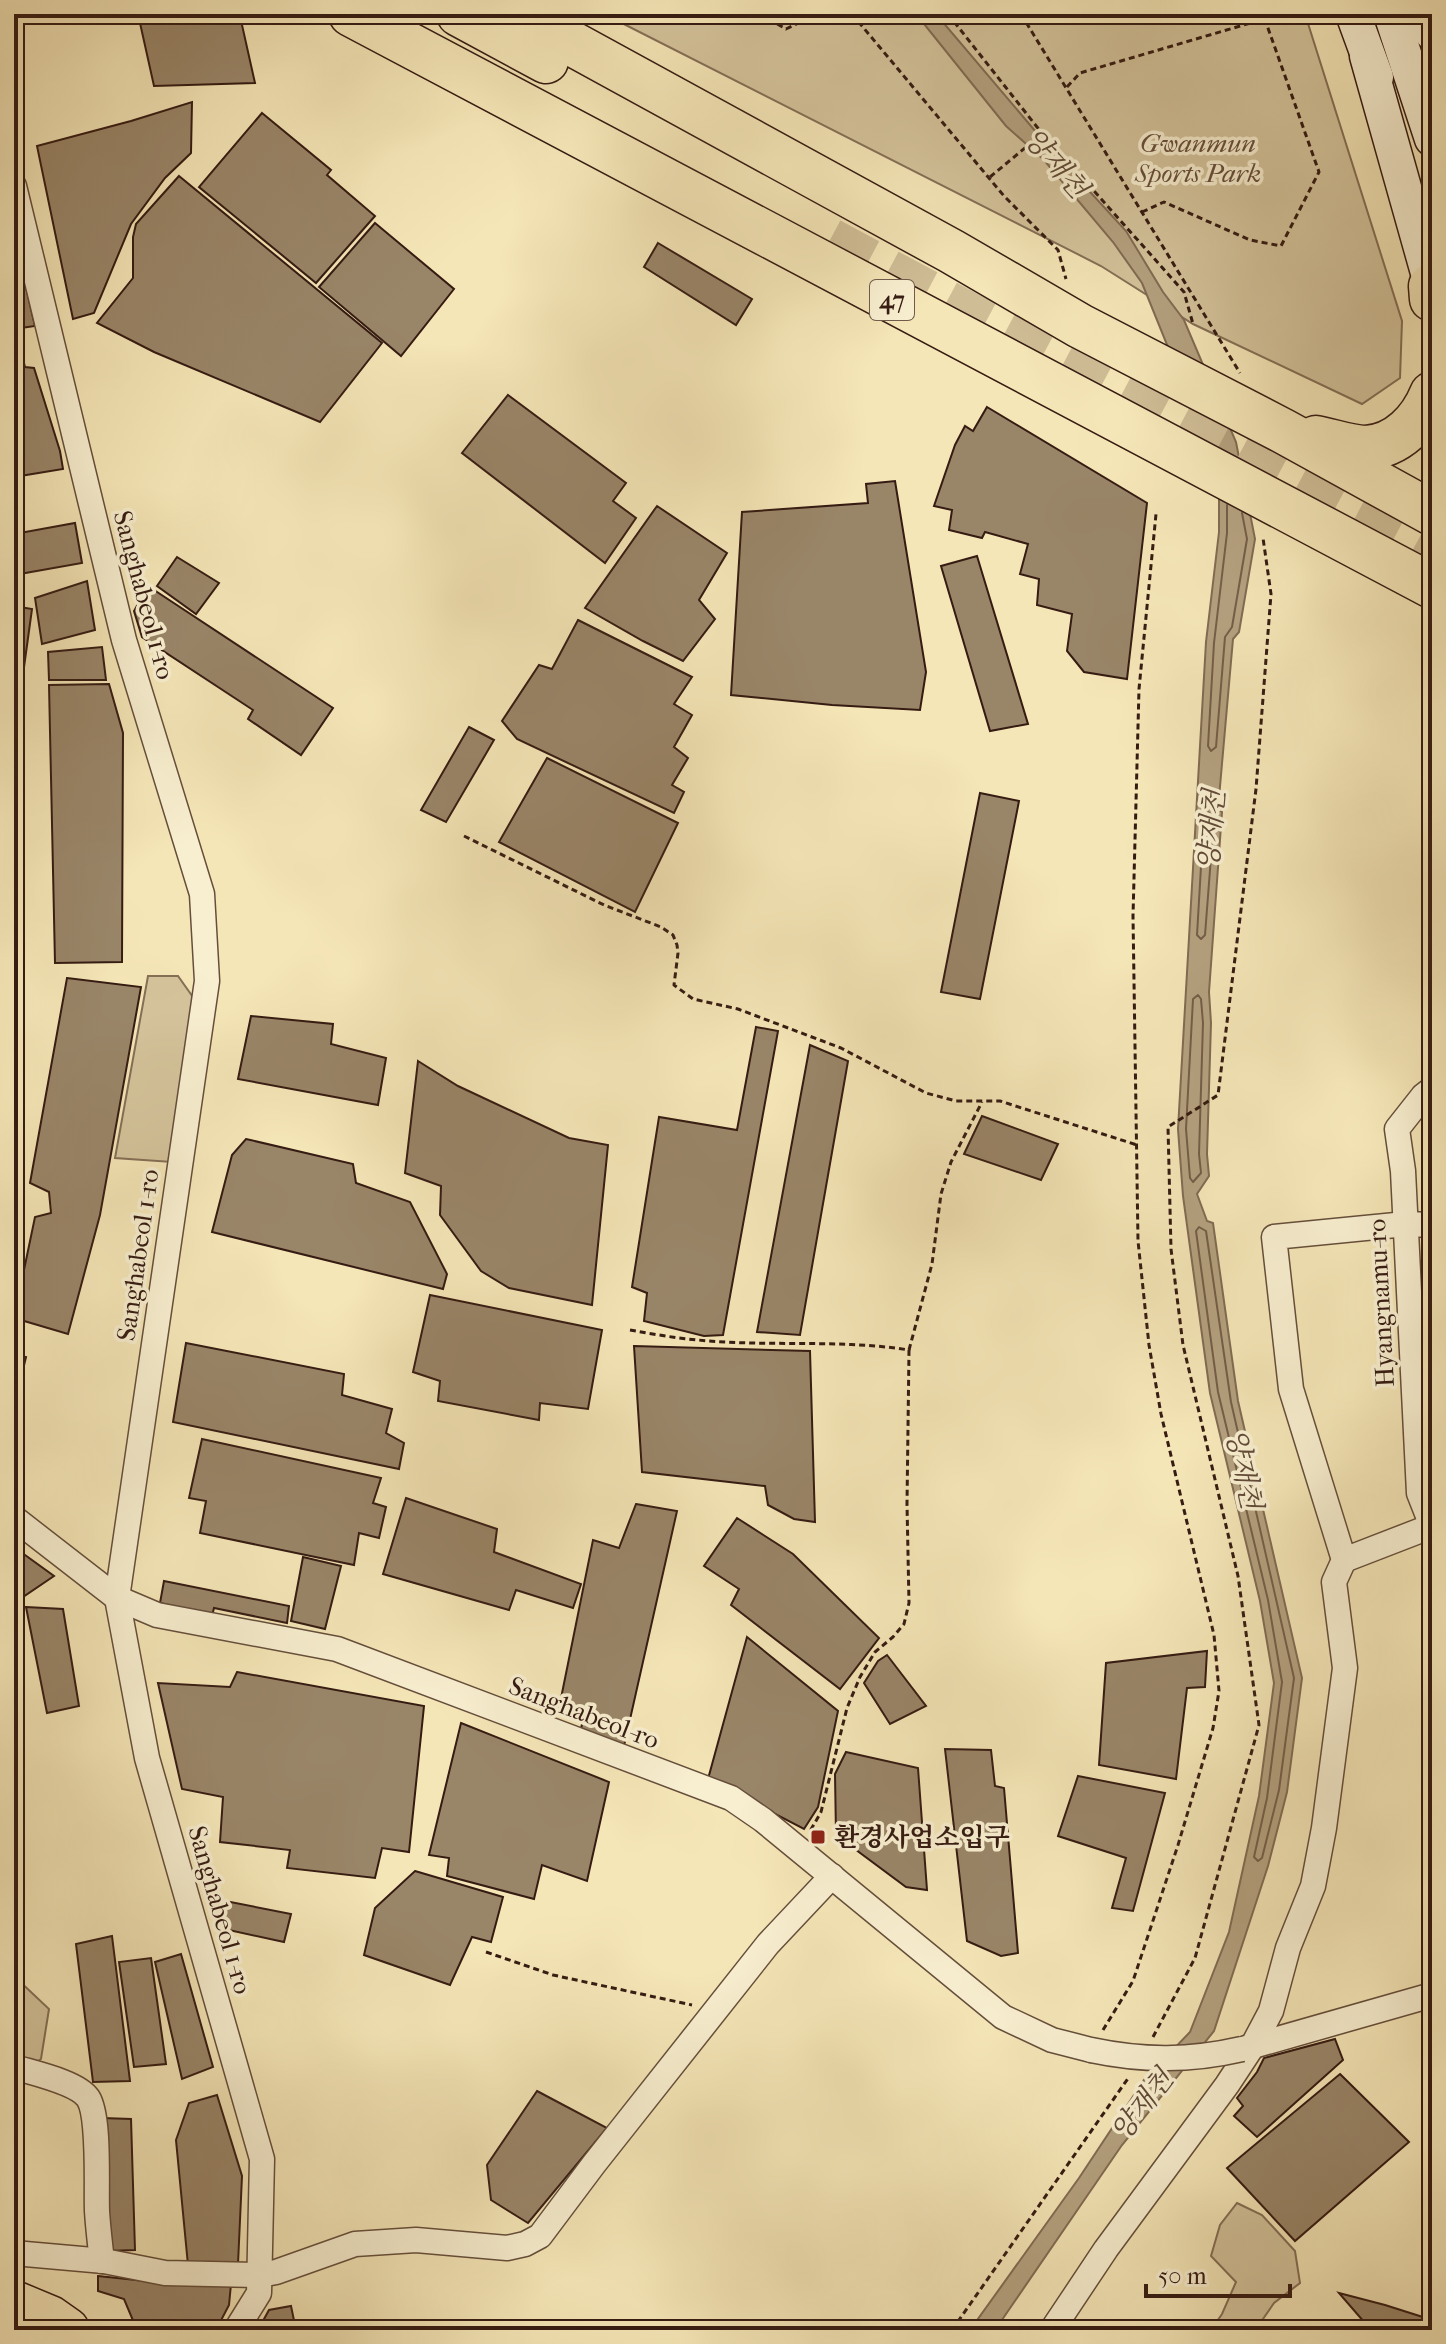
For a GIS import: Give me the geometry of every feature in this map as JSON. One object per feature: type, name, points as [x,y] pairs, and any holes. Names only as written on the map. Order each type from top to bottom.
[{"type":"highway","name":"47","points":[[351,14],[1432,586]]},
{"type":"highway","points":[[401,14],[833,229],[459,14]]},
{"type":"highway","points":[[523,15],[1080,326],[1283,431],[1432,513]]},
{"type":"highway","points":[[1432,286],[1432,299]]},
{"type":"highway","points":[[1111,416],[1169,431],[1184,424],[1188,417],[1187,401],[1161,368]]},
{"type":"highway","points":[[1283,431],[1364,448],[1378,446],[1408,430],[1422,414],[1432,394]]},
{"type":"highway","points":[[14,2303],[50,2318],[67,2330]]},
{"type":"street","points":[[1353,14],[1432,286]]},
{"type":"street","points":[[1391,14],[1432,139]]},
{"type":"street","points":[[1423,14],[1432,33]]},
{"type":"street","points":[[1367,56],[1432,215]]},
{"type":"street","name":"Sanghabeol 1-ro","points":[[14,186],[124,640],[202,894],[207,981],[117,1598],[147,1758],[262,2159],[259,2293],[236,2330]]},
{"type":"street","name":"Hyangnamu-ro","points":[[1432,1089],[1397,1129],[1403,1171],[1419,1493],[1432,1526]]},
{"type":"street","points":[[1052,2330],[1106,2249],[1227,2085],[1271,2011],[1288,1948],[1313,1886],[1335,1754],[1345,1668],[1334,1582],[1344,1560],[1291,1389],[1274,1237],[1406,1224],[1432,1225]]},
{"type":"street","name":"Sanghabeol-ro","points":[[14,1518],[117,1598],[157,1615],[337,1649],[731,1798],[763,1820],[1003,2017],[1052,2040],[1128,2058],[1214,2056],[1247,2048]]},
{"type":"street","points":[[1344,1560],[1432,1526]]},
{"type":"street","points":[[14,2253],[102,2261],[165,2273],[260,2275],[355,2244],[416,2240],[507,2248],[525,2244],[540,2236],[768,1944],[832,1876]]},
{"type":"street","points":[[1247,2048],[1432,1995]]},
{"type":"street","points":[[14,2067],[74,2086],[88,2097],[94,2127],[102,2261]]},
{"type":"path","points":[[760,14],[786,29],[817,14]]},
{"type":"path","points":[[852,14],[989,178],[1058,250],[1067,280]]},
{"type":"path","points":[[948,14],[1043,133],[1184,292],[1193,324]]},
{"type":"path","points":[[1021,14],[1242,377],[1231,405]]},
{"type":"path","points":[[1067,87],[1080,73],[1264,16],[1319,172],[1281,246],[1250,240],[1164,202],[1142,212]]},
{"type":"path","points":[[989,178],[1043,133]]},
{"type":"path","points":[[1091,2050],[1133,1981],[1213,1728],[1219,1691],[1214,1635],[1161,1414],[1149,1345],[1138,1241],[1133,916],[1139,689],[1156,514]]},
{"type":"path","points":[[1153,2037],[1195,1958],[1259,1725],[1238,1576],[1183,1345],[1171,1249],[1168,1127],[1218,1095],[1256,789],[1271,594],[1263,538]]},
{"type":"path","points":[[464,836],[604,905],[661,927],[673,935],[678,953],[674,985],[693,999],[738,1009],[814,1037],[926,1093],[956,1101],[1000,1101],[1137,1145]]},
{"type":"path","points":[[799,1850],[821,1812],[847,1708],[860,1677],[875,1652],[904,1624],[909,1603],[909,1350],[932,1264],[941,1194],[951,1162],[982,1101]]},
{"type":"path","points":[[630,1330],[699,1341],[909,1350]]},
{"type":"path","points":[[486,1952],[553,1975],[715,2010]]},
{"type":"path","points":[[952,2330],[1130,2076]]},
{"type":"green space","name":"Gwanmun Sports Park","points":[[604,14],[1305,14],[1402,321],[1400,378],[1362,404],[1193,324],[1101,266]]},
{"type":"green space","points":[[148,976],[178,976],[195,1000],[172,1162],[115,1158]]},
{"type":"green space","points":[[14,1976],[49,2009],[41,2059],[14,2077]]},
{"type":"green space","points":[[1237,2203],[1262,2215],[1295,2251],[1300,2283],[1274,2303],[1263,2319],[1271,2330],[1211,2330],[1236,2282],[1211,2256],[1220,2225]]},
{"type":"water","name":"양재천","points":[[916,14],[936,14],[1047,145],[1126,231],[1184,320],[1236,442],[1255,539],[1239,632],[1233,639],[1218,809],[1222,812],[1209,992],[1209,1176],[1197,1194],[1207,1221],[1213,1223],[1238,1401],[1302,1678],[1287,1792],[1268,1866],[1214,2031],[1122,2145],[995,2330],[970,2330],[1079,2178],[1144,2080],[1190,2032],[1229,1932],[1259,1796],[1274,1683],[1260,1601],[1210,1393],[1183,1196],[1178,1129],[1206,642],[1219,532],[1219,473],[1142,283],[1113,242],[1044,160],[1006,126]]},
{"type":"building","points":[[138,14],[240,16],[255,83],[154,86]]},
{"type":"building","points":[[192,102],[191,153],[165,178],[131,224],[94,313],[73,319],[37,146]]},
{"type":"building","points":[[262,113],[331,170],[327,175],[375,216],[316,283],[199,187]]},
{"type":"building","points":[[179,176],[382,343],[320,422],[154,352],[97,323],[133,278],[136,224]]},
{"type":"building","points":[[375,223],[454,289],[401,356],[319,287]]},
{"type":"building","points":[[14,234],[35,326],[14,329]]},
{"type":"building","points":[[658,243],[752,299],[736,325],[644,267]]},
{"type":"building","points":[[17,337],[25,367],[34,368],[63,469],[14,477],[14,338]]},
{"type":"building","points":[[508,395],[626,483],[613,501],[636,518],[605,563],[462,453]]},
{"type":"building","points":[[987,407],[1147,503],[1127,679],[1084,672],[1067,651],[1072,614],[1037,605],[1039,579],[1020,574],[1028,544],[985,532],[982,538],[949,530],[952,510],[934,506],[955,445],[965,426],[973,431]]},
{"type":"building","points":[[895,481],[926,672],[920,710],[731,695],[742,512],[868,503],[866,484]]},
{"type":"building","points":[[657,506],[727,553],[699,600],[715,619],[683,661],[585,608]]},
{"type":"building","points":[[75,523],[82,563],[14,575],[14,534]]},
{"type":"building","points":[[977,556],[1028,724],[990,731],[941,566]]},
{"type":"building","points":[[177,557],[219,583],[196,614],[157,586]]},
{"type":"building","points":[[87,581],[95,630],[42,644],[35,598]]},
{"type":"building","points":[[148,586],[333,708],[301,755],[248,719],[253,710],[142,637],[134,611]]},
{"type":"building","points":[[14,606],[32,609],[14,740]]},
{"type":"building","points":[[578,620],[692,677],[674,704],[692,715],[674,747],[688,758],[672,785],[684,792],[674,813],[517,739],[502,721],[539,665],[552,669]]},
{"type":"building","points":[[102,647],[106,680],[49,680],[48,652]]},
{"type":"building","points":[[109,684],[123,733],[122,962],[55,963],[49,685]]},
{"type":"building","points":[[469,727],[494,740],[446,822],[421,810]]},
{"type":"building","points":[[547,758],[678,823],[635,912],[499,842]]},
{"type":"building","points":[[980,793],[1019,801],[980,999],[941,992]]},
{"type":"building","points":[[67,978],[141,987],[100,1215],[68,1334],[14,1318],[35,1217],[51,1213],[49,1192],[30,1183]]},
{"type":"building","points":[[251,1016],[333,1024],[331,1044],[386,1058],[378,1105],[238,1079]]},
{"type":"building","points":[[756,1027],[778,1031],[723,1335],[704,1336],[644,1321],[647,1293],[632,1287],[659,1117],[737,1130]]},
{"type":"building","points":[[810,1045],[848,1061],[800,1335],[757,1332]]},
{"type":"building","points":[[418,1061],[458,1086],[569,1138],[608,1145],[592,1305],[509,1288],[481,1271],[440,1215],[441,1186],[405,1173]]},
{"type":"building","points":[[982,1116],[1058,1144],[1041,1180],[964,1154]]},
{"type":"building","points":[[246,1139],[353,1164],[356,1183],[410,1202],[447,1274],[443,1289],[212,1232],[232,1155]]},
{"type":"building","points":[[430,1295],[602,1330],[588,1409],[540,1403],[539,1420],[438,1401],[440,1381],[413,1372]]},
{"type":"building","points":[[186,1343],[344,1374],[342,1395],[392,1409],[386,1433],[404,1443],[399,1469],[173,1422]]},
{"type":"building","points":[[634,1346],[810,1351],[815,1522],[794,1519],[768,1505],[765,1486],[642,1472]]},
{"type":"building","points":[[14,1355],[26,1357],[14,1407]]},
{"type":"building","points":[[202,1439],[381,1478],[373,1503],[386,1507],[379,1538],[359,1533],[354,1565],[200,1533],[206,1501],[189,1498]]},
{"type":"building","points":[[406,1498],[497,1529],[494,1552],[581,1584],[573,1608],[516,1590],[509,1610],[383,1574]]},
{"type":"building","points":[[636,1504],[677,1511],[624,1746],[581,1729],[583,1719],[558,1713],[593,1540],[619,1548]]},
{"type":"building","points":[[737,1518],[793,1554],[879,1638],[840,1689],[731,1605],[739,1589],[704,1566]]},
{"type":"building","points":[[14,1547],[54,1576],[14,1603]]},
{"type":"building","points":[[303,1557],[341,1566],[325,1629],[291,1621]]},
{"type":"building","points":[[164,1581],[289,1606],[287,1623],[214,1608],[212,1616],[160,1603]]},
{"type":"building","points":[[26,1607],[63,1609],[79,1706],[47,1713]]},
{"type":"building","points":[[747,1637],[838,1711],[818,1807],[804,1829],[708,1779]]},
{"type":"building","points":[[1207,1651],[1205,1687],[1187,1688],[1176,1779],[1099,1765],[1106,1663]]},
{"type":"building","points":[[887,1655],[926,1706],[890,1724],[864,1683],[878,1661]]},
{"type":"building","points":[[237,1672],[424,1706],[409,1852],[382,1848],[375,1878],[287,1868],[290,1850],[220,1842],[223,1797],[182,1789],[158,1683],[230,1687]]},
{"type":"building","points":[[461,1723],[609,1782],[587,1881],[542,1865],[534,1899],[447,1876],[449,1858],[429,1855]]},
{"type":"building","points":[[945,1749],[991,1750],[995,1786],[1004,1788],[1018,1953],[1001,1956],[967,1941]]},
{"type":"building","points":[[846,1752],[918,1768],[927,1890],[906,1887],[836,1835],[835,1774]]},
{"type":"building","points":[[1078,1776],[1165,1793],[1133,1911],[1112,1908],[1126,1858],[1058,1836]]},
{"type":"building","points":[[415,1871],[503,1897],[491,1942],[472,1937],[450,1985],[364,1955],[375,1908]]},
{"type":"building","points":[[215,1899],[291,1914],[284,1942],[215,1927]]},
{"type":"building","points":[[112,1936],[130,2081],[93,2082],[76,1944]]},
{"type":"building","points":[[181,1954],[213,2067],[182,2079],[155,1962]]},
{"type":"building","points":[[151,1958],[166,2064],[134,2067],[119,1962]]},
{"type":"building","points":[[1335,2039],[1343,2060],[1257,2137],[1234,2116],[1243,2106],[1237,2098],[1264,2058]]},
{"type":"building","points":[[1340,2074],[1409,2142],[1295,2241],[1227,2168]]},
{"type":"building","points":[[537,2091],[607,2128],[528,2223],[491,2200],[487,2165]]},
{"type":"building","points":[[217,2095],[242,2176],[238,2264],[188,2265],[176,2140],[189,2103]]},
{"type":"building","points":[[102,2118],[131,2119],[135,2250],[107,2251]]},
{"type":"building","points":[[98,2276],[193,2286],[231,2284],[229,2305],[216,2330],[137,2330],[124,2299],[98,2291]]},
{"type":"building","points":[[1339,2293],[1429,2319],[1432,2330],[1371,2330]]},
{"type":"building","points":[[291,2306],[296,2330],[258,2330],[269,2310]]},
{"type":"tunnel","points":[[830,240],[1432,561]]},
{"type":"place","name":"환경사업소입구","points":[[818,1837]]}]
